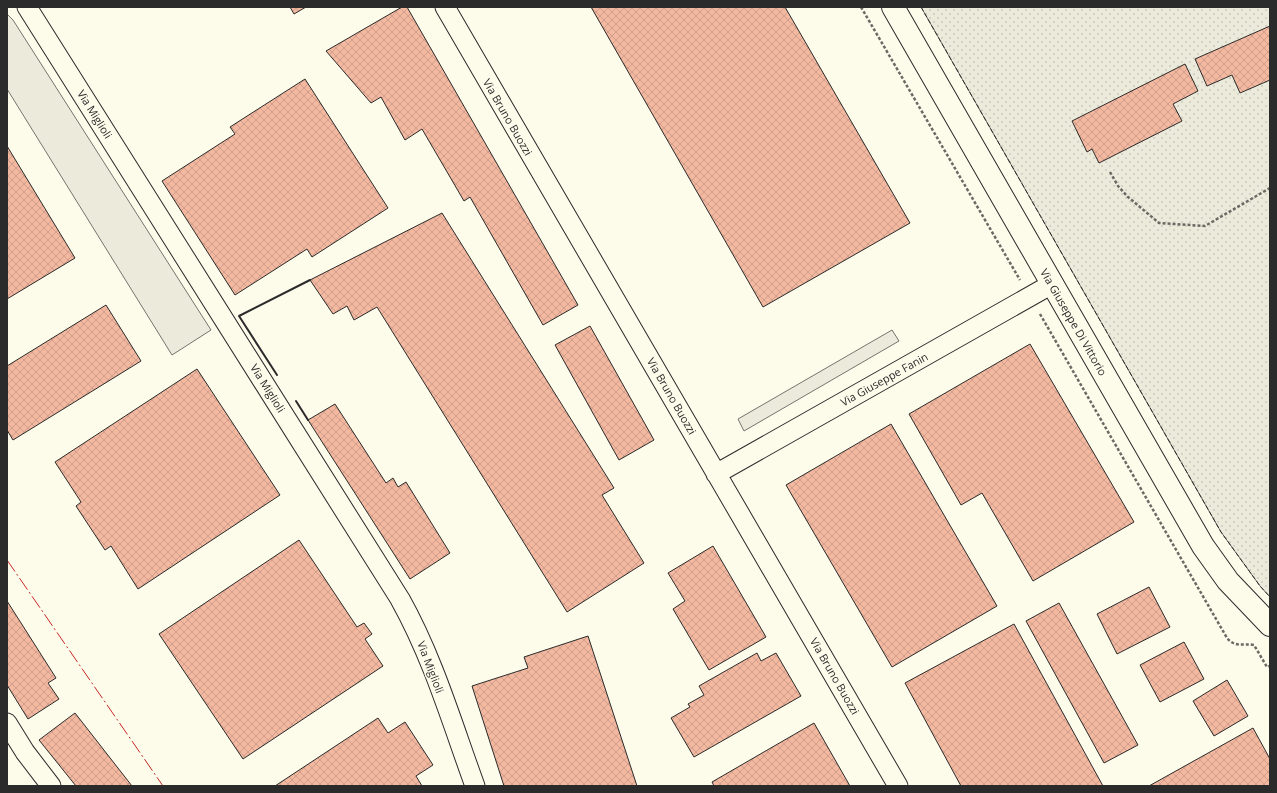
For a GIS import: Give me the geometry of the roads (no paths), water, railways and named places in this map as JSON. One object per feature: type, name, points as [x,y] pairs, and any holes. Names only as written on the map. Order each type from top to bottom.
[{"type":"main road","name":"Via Giuseppe Di Vittorio","points":[[893,7],[1208,553],[1228,581],[1270,625]]},
{"type":"street","name":"Via Miglioli","points":[[27,7],[400,599],[413,623],[432,667],[475,786]]},
{"type":"street","name":"Via Bruno Buozzi","points":[[445,7],[898,786]]},
{"type":"street","name":"Via Giuseppe Fanin","points":[[716,474],[1052,284]]},
{"type":"street","points":[[7,723],[16,753],[51,786]]}]
